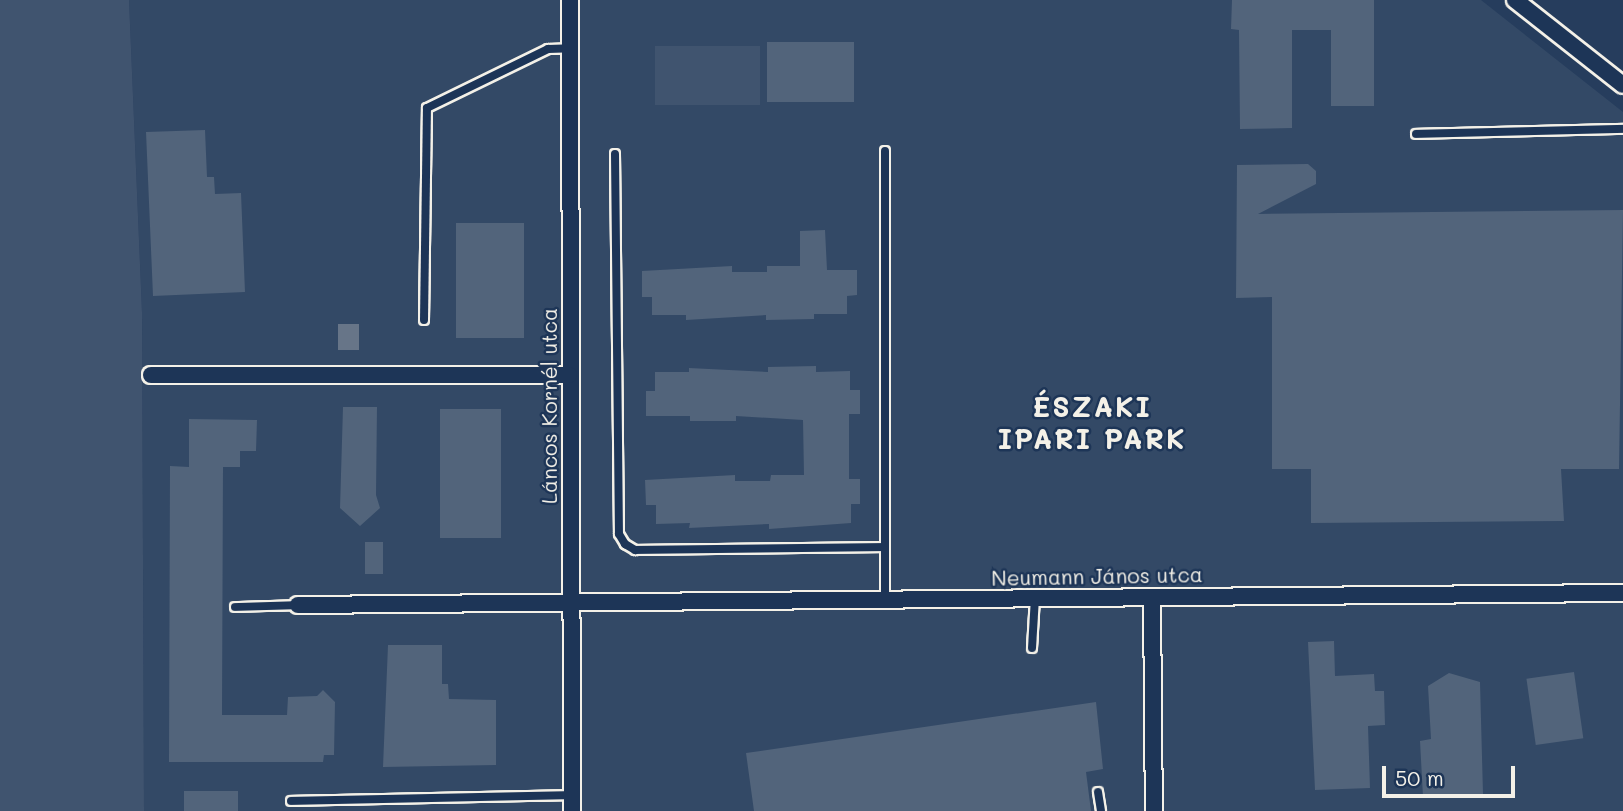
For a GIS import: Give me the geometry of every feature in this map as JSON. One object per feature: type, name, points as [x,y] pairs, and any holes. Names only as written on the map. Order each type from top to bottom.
[{"type":"street","name":"Láncos Kornél utca","points":[[570,0],[572,803]]},
{"type":"street","points":[[1515,0],[1623,85]]},
{"type":"street","points":[[152,375],[569,375]]},
{"type":"street","name":"Neumann János utca","points":[[298,605],[1623,593]]},
{"type":"street","points":[[1152,597],[1154,811]]},
{"type":"lane","points":[[424,320],[427,108],[548,49],[571,48]]},
{"type":"lane","points":[[1416,134],[1623,129]]},
{"type":"lane","points":[[885,151],[886,600]]},
{"type":"lane","points":[[615,154],[620,534],[625,544],[635,550],[884,547]]},
{"type":"lane","points":[[1032,648],[1035,598]]},
{"type":"lane","points":[[235,607],[298,605]]},
{"type":"lane","points":[[1098,792],[1101,811]]},
{"type":"lane","points":[[291,802],[572,803]]},
{"type":"shaded area","points":[[0,0],[129,0],[142,312],[144,811],[0,811]]},
{"type":"shaded area","points":[[129,0],[1481,0],[1623,112],[1623,811],[144,811],[142,312]]},
{"type":"shaded area","points":[[655,46],[760,46],[760,105],[655,105]]},
{"type":"shaded area","points":[[338,324],[359,324],[359,350],[338,350]]},
{"type":"building","points":[[1232,0],[1374,0],[1374,106],[1331,106],[1331,30],[1292,30],[1292,128],[1240,129],[1239,30],[1231,29]]},
{"type":"building","points":[[767,42],[854,42],[854,102],[767,102]]},
{"type":"building","points":[[205,130],[207,177],[214,177],[215,194],[241,193],[245,292],[153,296],[146,132]]},
{"type":"building","points":[[1308,164],[1316,171],[1316,184],[1258,214],[1623,210],[1619,469],[1561,469],[1564,521],[1311,523],[1311,469],[1272,469],[1272,297],[1236,298],[1237,165]]},
{"type":"building","points":[[456,223],[524,223],[524,338],[456,338]]},
{"type":"building","points":[[825,230],[827,270],[857,270],[857,295],[847,296],[847,314],[814,314],[814,319],[766,320],[766,315],[686,320],[686,315],[652,315],[652,297],[642,297],[642,271],[732,266],[732,272],[767,272],[767,266],[800,266],[800,231]]},
{"type":"building","points":[[816,366],[816,372],[850,371],[850,390],[860,390],[860,414],[849,414],[849,479],[860,479],[860,504],[851,504],[851,523],[769,529],[769,524],[689,528],[690,523],[656,524],[656,505],[646,505],[645,480],[735,475],[735,481],[770,481],[771,475],[804,475],[803,420],[736,416],[736,421],[690,421],[690,416],[646,416],[646,391],[655,391],[655,372],[689,372],[689,368],[768,372],[768,367]]},
{"type":"building","points":[[343,407],[377,407],[376,495],[380,508],[360,526],[340,508]]},
{"type":"building","points":[[440,409],[501,409],[501,538],[440,538]]},
{"type":"building","points":[[189,419],[257,420],[256,451],[240,451],[240,467],[223,467],[222,715],[287,715],[288,697],[317,696],[323,690],[335,702],[334,755],[324,755],[323,762],[169,762],[170,466],[189,467]]},
{"type":"building","points":[[365,542],[383,542],[383,574],[365,574]]},
{"type":"building","points":[[1334,641],[1335,676],[1374,674],[1375,691],[1384,691],[1385,725],[1368,726],[1370,788],[1315,790],[1308,642]]},
{"type":"building","points":[[388,645],[442,645],[442,684],[448,684],[449,699],[496,700],[496,765],[383,767]]},
{"type":"building","points":[[1574,672],[1583,738],[1536,745],[1526,679]]},
{"type":"building","points":[[1449,673],[1480,682],[1483,794],[1423,797],[1420,741],[1431,739],[1428,686]]},
{"type":"building","points":[[1096,702],[1103,769],[1086,772],[1091,811],[754,811],[746,753]]},
{"type":"building","points":[[184,791],[238,791],[238,811],[184,811]]},
{"type":"district","name":"ÉSZAKI IPARI PARK","points":[[1092,422]]}]
